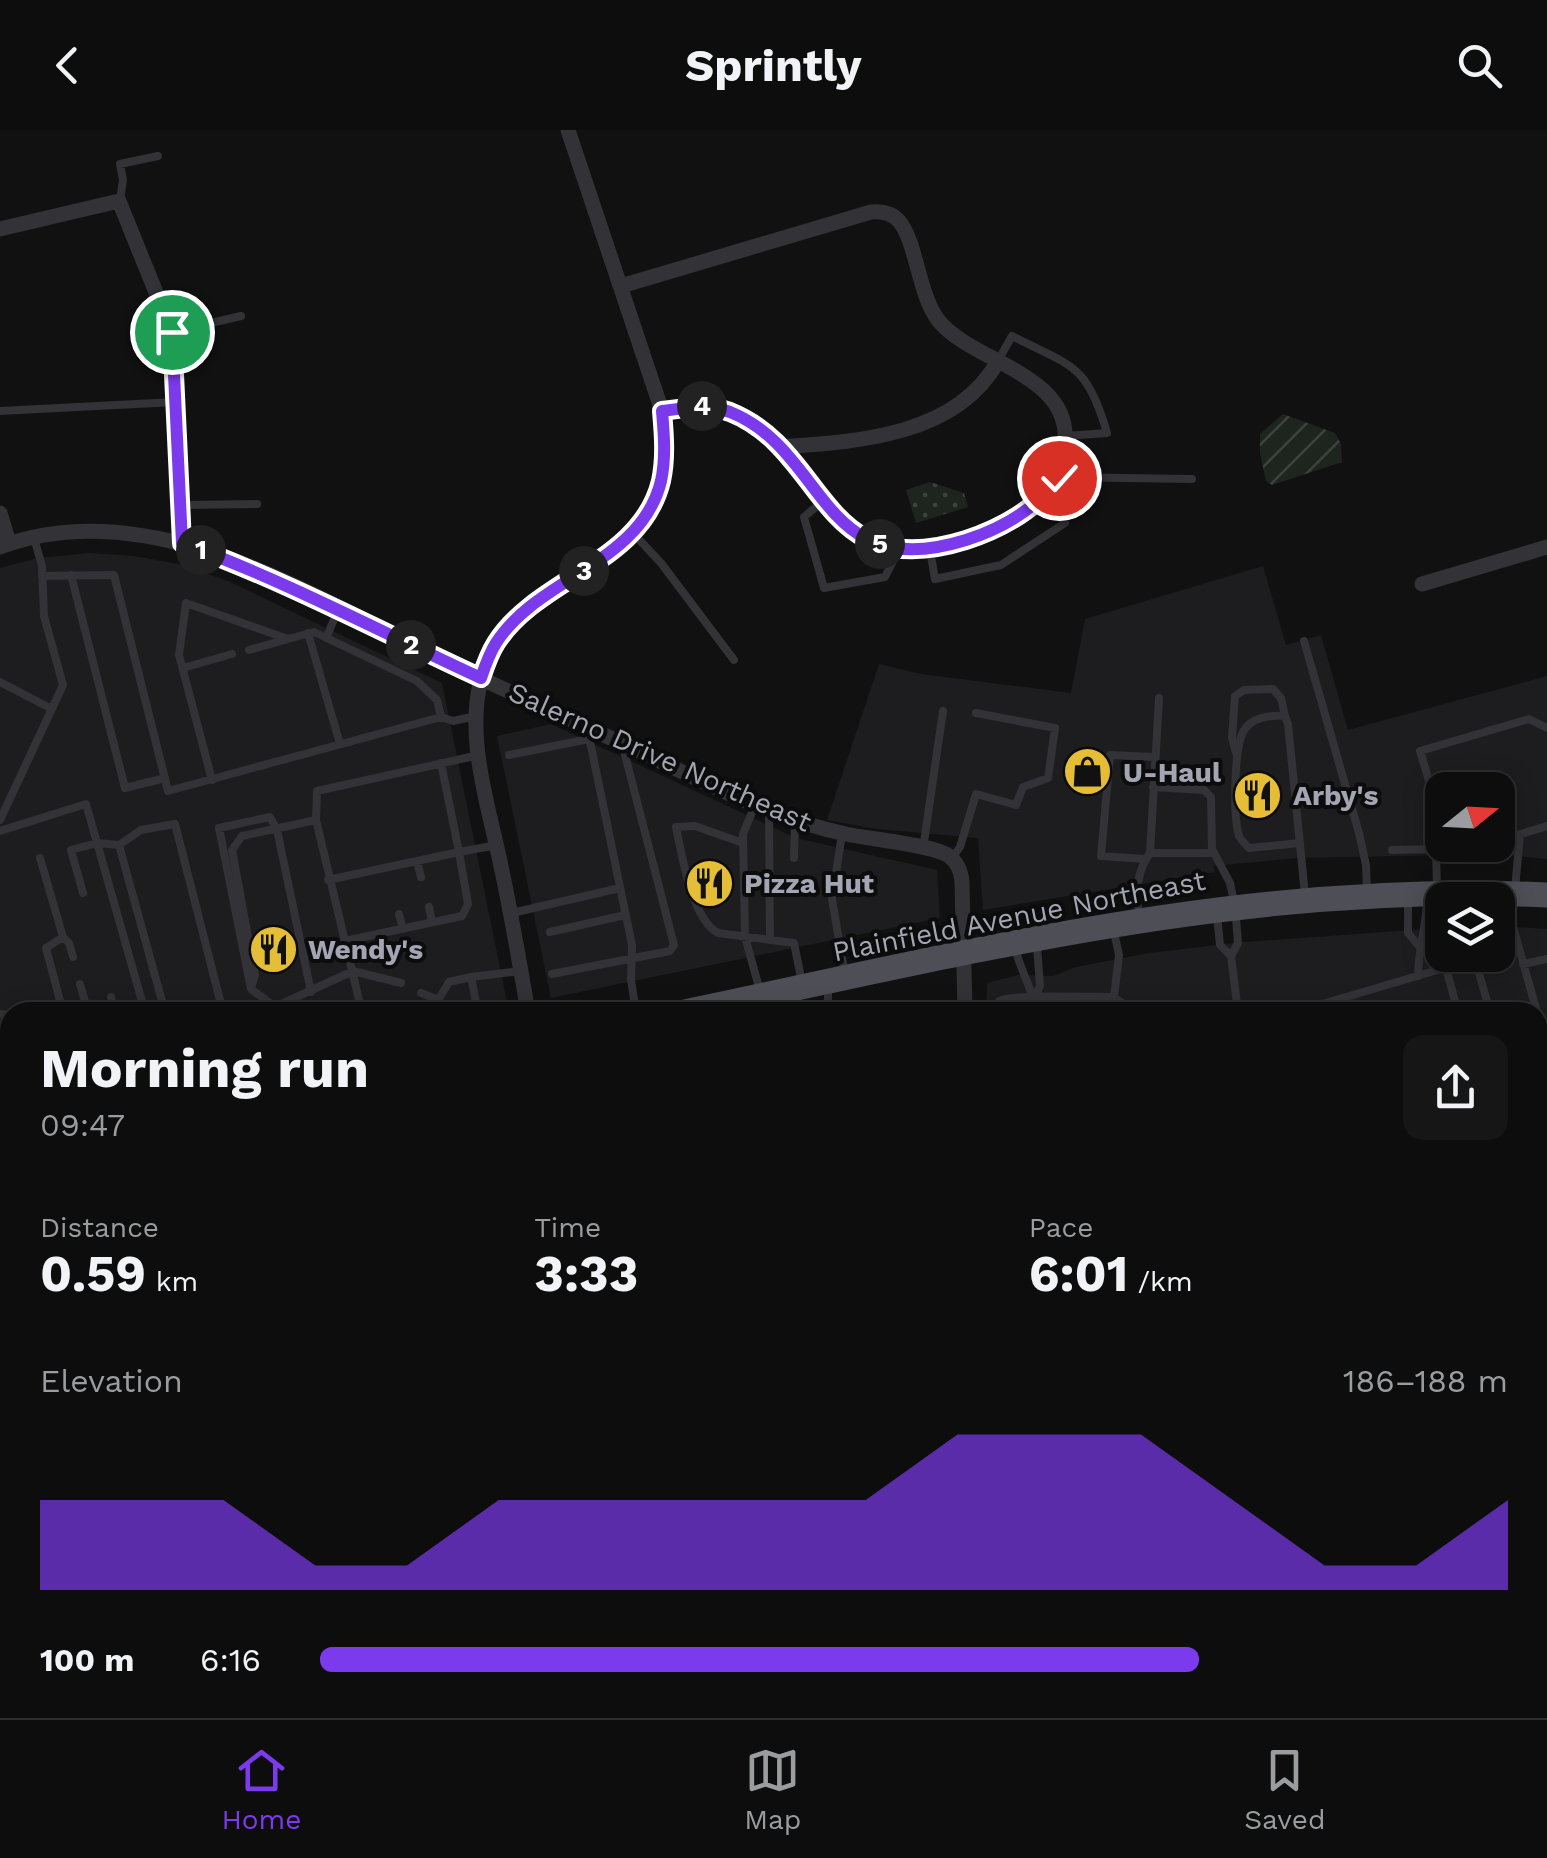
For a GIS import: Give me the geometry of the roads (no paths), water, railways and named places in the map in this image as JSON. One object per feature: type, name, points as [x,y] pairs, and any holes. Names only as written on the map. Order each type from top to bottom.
[{"type":"main road","name":"Plainfield Avenue Northeast","points":[[752,1002],[1112,923],[1226,907],[1424,893]]},
{"type":"main road","name":"Plainfield Avenue Northeast","points":[[1515,894],[1547,895]]},
{"type":"street","points":[[526,1002],[479,755],[476,716],[481,678],[498,640],[527,610],[614,550],[632,532],[660,484],[665,451],[662,411],[568,130]]},
{"type":"street","points":[[0,229],[119,201],[172,332],[182,543]]},
{"type":"street","points":[[621,286],[871,212],[891,214],[900,223],[923,291],[939,321],[1030,378],[1060,414],[1066,436],[1059,478],[1026,512],[992,531],[930,550],[899,549],[870,541],[845,525],[778,447],[752,424],[728,412],[702,406],[662,411]]},
{"type":"street","points":[[778,447],[882,437],[941,416],[984,386],[998,361]]},
{"type":"street","points":[[0,514],[4,545]]},
{"type":"street","name":"Salerno Drive Northeast","points":[[4,545],[70,532],[140,533],[182,543],[249,567],[339,608],[588,733],[622,743],[762,808],[842,834],[944,853],[952,858]]},
{"type":"street","points":[[1422,584],[1547,547]]},
{"type":"street","points":[[952,858],[962,882],[964,1002]]},
{"type":"lane","points":[[119,201],[123,180],[120,164],[158,156]]},
{"type":"lane","points":[[172,332],[241,316]]},
{"type":"lane","points":[[998,361],[1012,336],[1080,371],[1096,396],[1108,433],[1066,436]]},
{"type":"lane","points":[[0,411],[175,402]]},
{"type":"lane","points":[[1059,478],[1192,480]]},
{"type":"lane","points":[[930,550],[934,579],[1001,565],[1065,522],[1047,494]]},
{"type":"lane","points":[[823,501],[804,517],[824,588],[885,577],[899,549]]},
{"type":"lane","points":[[180,505],[257,504]]},
{"type":"lane","points":[[632,532],[662,563],[734,660]]},
{"type":"lane","points":[[0,820],[63,685],[44,616],[42,576],[34,538]]},
{"type":"lane","points":[[42,576],[114,575],[168,792],[441,717],[453,721],[476,716]]},
{"type":"lane","points":[[71,576],[125,788],[165,778]]},
{"type":"lane","points":[[212,780],[180,655],[186,604],[288,639]]},
{"type":"lane","points":[[326,638],[339,608]]},
{"type":"lane","points":[[249,650],[314,632],[416,681],[438,700],[441,717]]},
{"type":"lane","points":[[308,633],[340,744]]},
{"type":"lane","points":[[1304,641],[1359,833],[1367,895]]},
{"type":"lane","points":[[183,668],[232,654]]},
{"type":"lane","points":[[0,682],[52,709]]},
{"type":"lane","points":[[1238,760],[1232,738],[1235,696],[1244,690],[1273,689],[1281,698],[1285,716],[1306,900]]},
{"type":"lane","points":[[1139,919],[1136,898],[1140,866],[1148,856],[1159,698]]},
{"type":"lane","points":[[923,849],[944,711]]},
{"type":"lane","points":[[952,858],[960,847],[976,794],[1016,805],[1023,787],[1048,778],[1056,728],[976,713]]},
{"type":"lane","points":[[1285,716],[1264,716],[1251,722],[1242,733],[1236,800],[1240,838],[1249,848],[1300,843]]},
{"type":"lane","points":[[1426,772],[1420,751],[1529,719],[1547,728]]},
{"type":"lane","points":[[509,756],[588,733],[633,959],[634,1002]]},
{"type":"lane","points":[[552,974],[670,951],[674,939],[622,743]]},
{"type":"lane","points":[[357,1002],[316,820],[317,791],[479,755]]},
{"type":"lane","points":[[1154,757],[1110,755],[1101,856],[1214,853]]},
{"type":"lane","points":[[345,941],[462,916],[468,904],[441,763]]},
{"type":"lane","points":[[1153,787],[1208,792],[1214,853],[1230,883],[1220,945],[1231,956]]},
{"type":"lane","points":[[0,831],[86,804],[142,1002]]},
{"type":"lane","points":[[748,1002],[743,834],[762,808]]},
{"type":"lane","points":[[762,808],[770,940]]},
{"type":"lane","points":[[265,1002],[250,989],[218,828],[270,817],[277,830],[311,992]]},
{"type":"lane","points":[[250,989],[255,974],[232,850],[242,836],[316,820]]},
{"type":"lane","points":[[794,858],[795,820]]},
{"type":"lane","points":[[83,894],[71,850],[97,843],[119,845],[141,830],[175,824],[221,1002]]},
{"type":"lane","points":[[743,843],[695,826],[676,827],[687,874],[708,928],[718,933],[794,943],[826,983]]},
{"type":"lane","points":[[1515,836],[1547,826]]},
{"type":"lane","points":[[827,1002],[832,899],[842,834]]},
{"type":"lane","points":[[1515,884],[1520,834]]},
{"type":"lane","points":[[119,845],[162,1002]]},
{"type":"lane","points":[[328,880],[497,845]]},
{"type":"lane","points":[[1392,850],[1425,848]]},
{"type":"lane","points":[[40,858],[62,937],[69,943],[73,957]]},
{"type":"lane","points":[[417,861],[421,877]]},
{"type":"lane","points":[[1418,945],[1408,933],[1435,862]]},
{"type":"lane","points":[[388,867],[392,882]]},
{"type":"lane","points":[[510,913],[620,888]]},
{"type":"lane","points":[[1418,976],[1418,945],[1427,931],[1424,893]]},
{"type":"lane","points":[[428,907],[432,922]]},
{"type":"lane","points":[[1226,907],[1238,943],[1231,956],[1237,1002]]},
{"type":"lane","points":[[399,914],[403,928]]},
{"type":"lane","points":[[550,932],[625,915]]},
{"type":"lane","points":[[1112,923],[1119,954],[1114,996]]},
{"type":"lane","points":[[1515,933],[1534,1002]]},
{"type":"lane","points":[[60,1002],[46,948],[62,937]]},
{"type":"lane","points":[[1025,940],[1040,986],[1034,999]]},
{"type":"lane","points":[[1025,940],[1018,964],[1034,999]]},
{"type":"lane","points":[[1524,964],[1547,958]]},
{"type":"lane","points":[[435,1002],[450,982],[521,970]]},
{"type":"lane","points":[[291,1002],[353,971],[401,984]]},
{"type":"lane","points":[[1329,1002],[1432,972]]},
{"type":"lane","points":[[1447,972],[1455,1002]]},
{"type":"lane","points":[[1479,972],[1487,1002]]},
{"type":"lane","points":[[471,977],[476,1002]]},
{"type":"lane","points":[[80,984],[85,1002]]},
{"type":"lane","points":[[421,993],[436,999]]},
{"type":"lane","points":[[1002,1002],[1006,998],[1114,996],[1121,1002]]},
{"type":"lane","points":[[111,997],[112,1002]]},
{"type":"place","name":"U-Haul","points":[[1088,772]]},
{"type":"place","name":"Arby's","points":[[1258,795]]},
{"type":"place","name":"Pizza Hut","points":[[709,883]]},
{"type":"place","name":"Wendy's","points":[[273,949]]}]
